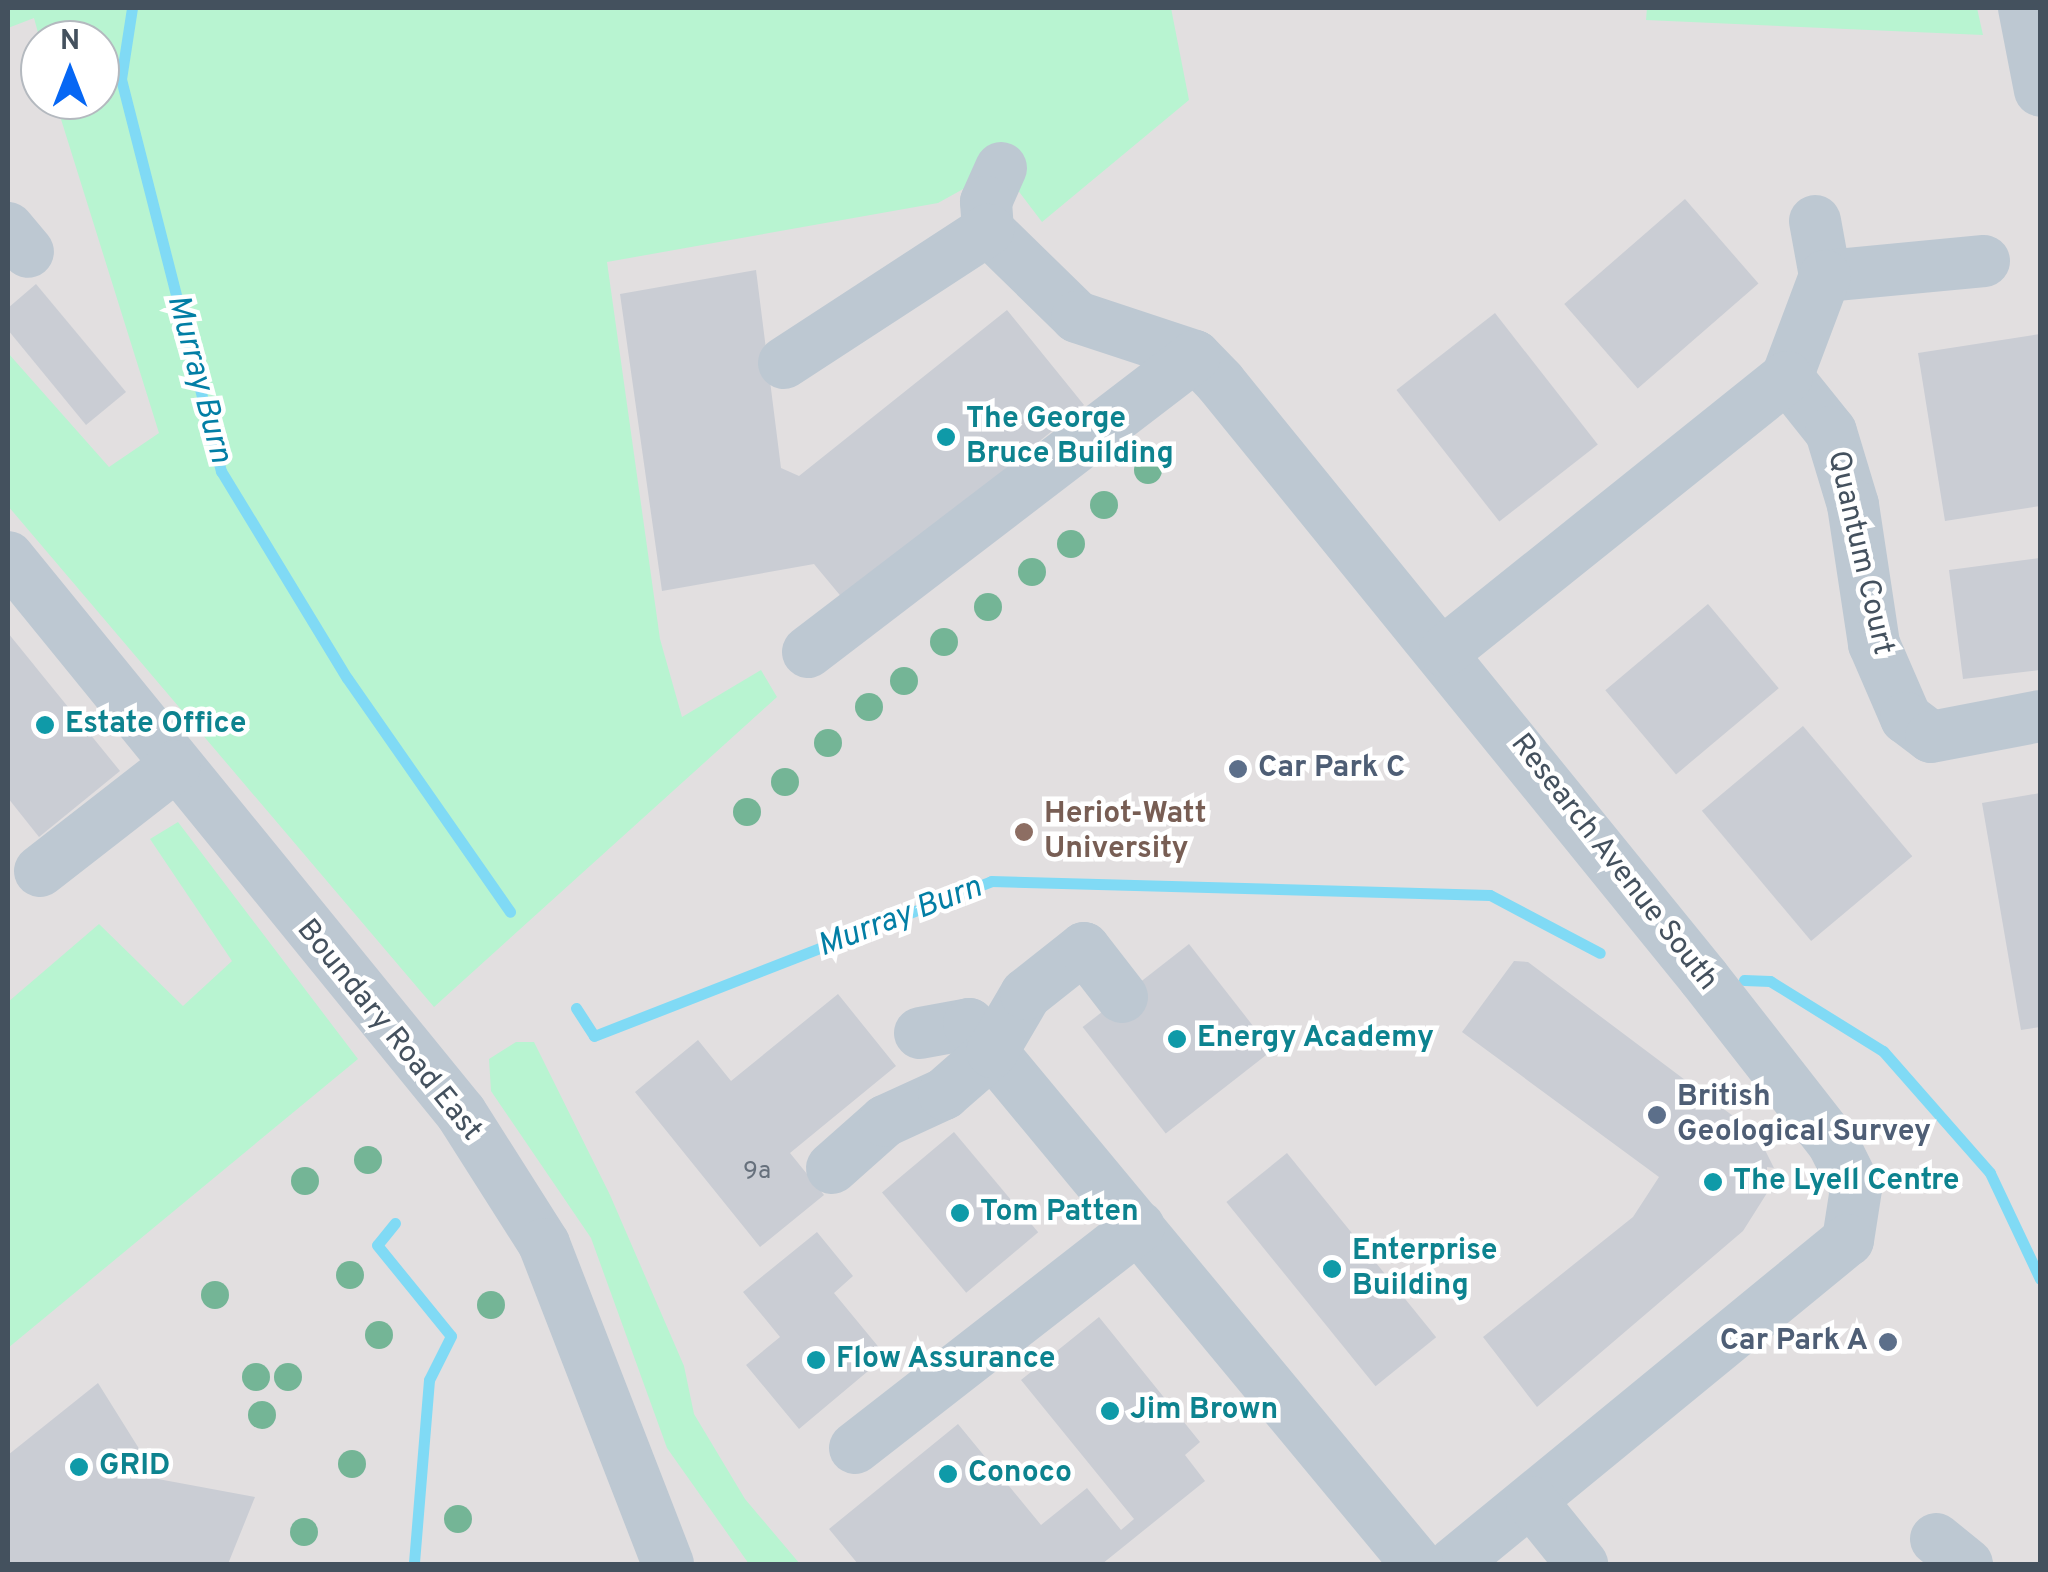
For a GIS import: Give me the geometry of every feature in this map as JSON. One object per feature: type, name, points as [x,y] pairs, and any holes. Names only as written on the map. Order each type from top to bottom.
[{"type":"street","points":[[2024,8],[2040,90]]},
{"type":"street","points":[[1002,168],[986,202],[988,230],[1077,317],[1194,356]]},
{"type":"street","points":[[1445,651],[1787,377],[1826,276],[1815,221]]},
{"type":"street","points":[[784,363],[988,230]]},
{"type":"street","points":[[1826,276],[1984,261]]},
{"type":"street","points":[[808,652],[1194,356]]},
{"type":"street","name":"Research Avenue South","points":[[1194,356],[1445,651],[1833,1142],[1856,1189],[1848,1240],[1453,1564]]},
{"type":"street","name":"Quantum Court","points":[[1787,377],[1831,432],[1853,505],[1874,644],[1906,718],[1931,736],[2040,716]]},
{"type":"street","name":"Boundary Road East","points":[[8,557],[368,1006],[461,1113],[544,1244],[668,1564]]},
{"type":"street","points":[[40,871],[175,766]]},
{"type":"street","points":[[832,1168],[885,1121],[944,1094],[992,1052],[1026,994],[1084,948],[1122,997]]},
{"type":"street","points":[[920,1033],[970,1024],[1417,1564]]},
{"type":"street","points":[[855,1448],[1139,1227]]},
{"type":"street","points":[[1532,1502],[1582,1564]]},
{"type":"shaded area","name":"Heriot-Watt University","points":[[8,8],[2040,8],[2040,1564],[8,1564]]},
{"type":"green space","points":[[8,8],[1171,8],[1189,100],[1042,222],[1001,168],[938,203],[607,262],[660,639],[682,717],[761,670],[777,697],[434,1007],[8,506],[8,353],[109,467],[159,433],[61,120],[120,120],[120,20],[34,18],[20,20],[8,28]]},
{"type":"green space","points":[[1647,8],[1977,8],[1983,35],[1646,20]]},
{"type":"green space","points":[[178,822],[358,1059],[8,1348],[8,1002],[99,924],[183,1006],[232,961],[150,839]]},
{"type":"green space","points":[[516,1042],[534,1042],[610,1195],[684,1366],[694,1414],[745,1499],[800,1564],[749,1564],[667,1448],[591,1238],[491,1091],[489,1059]]},
{"type":"building","points":[[1685,199],[1758,284],[1638,388],[1564,304]]},
{"type":"building","name":"The George Bruce Building","points":[[756,270],[781,468],[799,476],[1007,310],[1084,405],[844,600],[814,564],[662,591],[620,294]]},
{"type":"building","points":[[36,284],[126,392],[86,425],[8,330],[8,308]]},
{"type":"building","points":[[1495,313],[1598,445],[1499,522],[1396,390]]},
{"type":"building","points":[[2040,334],[2040,506],[1945,521],[1918,353]]},
{"type":"building","points":[[2040,558],[2040,670],[1963,679],[1949,570]]},
{"type":"building","points":[[1708,604],[1779,688],[1676,774],[1605,690]]},
{"type":"building","name":"Estate Office","points":[[8,633],[120,771],[39,837],[8,798]]},
{"type":"building","points":[[1803,726],[1912,856],[1811,941],[1702,811]]},
{"type":"building","points":[[2040,793],[2040,1027],[2021,1030],[1982,803]]},
{"type":"building","name":"Energy Academy","points":[[1189,944],[1272,1050],[1166,1133],[1083,1027]]},
{"type":"building","name":"The Lyell Centre","points":[[1514,961],[1528,962],[1757,1134],[1774,1168],[1767,1167],[1767,1193],[1743,1231],[1537,1407],[1483,1337],[1633,1217],[1659,1177],[1462,1032]]},
{"type":"building","points":[[838,994],[896,1066],[790,1153],[824,1195],[760,1247],[635,1092],[698,1040],[731,1081]]},
{"type":"building","name":"Tom Patten","points":[[954,1132],[1038,1232],[966,1293],[882,1192]]},
{"type":"building","name":"Enterprise Building","points":[[1287,1153],[1436,1337],[1376,1386],[1226,1202]]},
{"type":"building","name":"Flow Assurance","points":[[817,1232],[853,1276],[834,1293],[886,1356],[799,1429],[746,1365],[780,1337],[743,1292]]},
{"type":"building","points":[[1099,1317],[1200,1442],[1185,1455],[1205,1481],[1102,1564],[858,1564],[829,1529],[958,1424],[1041,1525],[1087,1488],[1121,1530],[1134,1519],[1021,1380]]},
{"type":"building","name":"GRID","points":[[98,1383],[158,1479],[255,1497],[228,1564],[8,1564],[8,1455]]},
{"type":"waterway","name":"Murray Burn","points":[[132,8],[121,79],[221,471],[347,678],[510,912]]},
{"type":"waterway","name":"Murray Burn","points":[[576,1008],[594,1036],[991,881],[1490,895],[1600,953]]},
{"type":"waterway","name":"Murray Burn","points":[[1744,980],[1770,981],[1883,1051],[1990,1173],[2040,1279]]},
{"type":"waterway","points":[[395,1223],[377,1245],[451,1336],[429,1380],[414,1564]]},
{"type":"place","name":"The George Bruce Building","points":[[946,437]]},
{"type":"place","name":"Estate Office","points":[[45,725]]},
{"type":"place","name":"Car Park C","points":[[1238,769]]},
{"type":"place","name":"Heriot-Watt University","points":[[1024,832]]},
{"type":"place","name":"Energy Academy","points":[[1177,1039]]},
{"type":"place","name":"British Geological Survey","points":[[1657,1115]]},
{"type":"place","name":"The Lyell Centre","points":[[1713,1182]]},
{"type":"place","name":"Tom Patten","points":[[960,1213]]},
{"type":"place","name":"Enterprise Building","points":[[1332,1269]]},
{"type":"place","name":"Car Park A","points":[[1888,1342]]},
{"type":"place","name":"Flow Assurance","points":[[816,1360]]},
{"type":"place","name":"Jim Brown","points":[[1110,1411]]},
{"type":"place","name":"GRID","points":[[79,1467]]},
{"type":"place","name":"Conoco","points":[[948,1474]]}]
